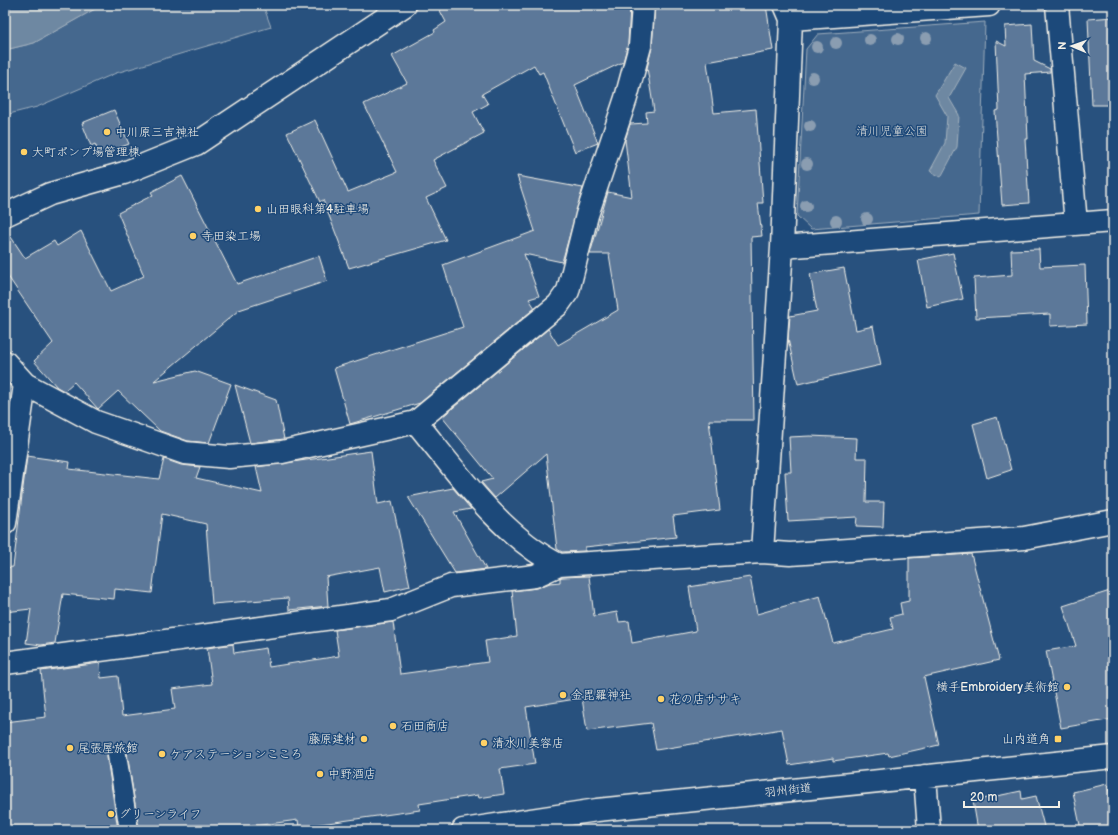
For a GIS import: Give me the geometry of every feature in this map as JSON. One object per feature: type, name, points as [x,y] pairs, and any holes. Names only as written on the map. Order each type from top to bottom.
[{"type":"street","points":[[5,215],[50,194],[124,173],[196,144],[405,5]]},
{"type":"street","points":[[5,362],[25,384],[96,422],[185,453],[229,457],[282,452],[416,422],[558,305],[568,291],[587,215],[632,76],[640,46],[643,5]]},
{"type":"street","points":[[762,552],[782,247],[788,12],[989,5]]},
{"type":"street","points":[[1057,5],[1076,224]]},
{"type":"street","points":[[782,247],[1113,221]]},
{"type":"street","points":[[5,524],[25,384]]},
{"type":"street","points":[[416,422],[482,503],[540,556],[559,565]]},
{"type":"street","points":[[5,663],[391,610],[451,586],[535,576],[559,565],[762,552],[790,554],[1024,538],[1113,521]]},
{"type":"street","name":"羽州街道","points":[[463,830],[597,810],[1113,758]]},
{"type":"street","points":[[925,776],[929,830]]},
{"type":"lane","points":[[117,755],[129,830]]},
{"type":"green space","points":[[102,5],[263,5],[271,27],[116,73],[37,107],[5,115],[5,50],[34,43]]},
{"type":"green space","name":"清川児童公園","points":[[985,22],[979,215],[811,229],[797,216],[806,49],[818,34]]},
{"type":"shaded area","points":[[5,5],[102,5],[34,43],[5,50]]},
{"type":"shaded area","points":[[955,62],[966,68],[949,98],[959,115],[957,147],[941,177],[930,171],[945,143],[947,116],[935,95]]},
{"type":"building","points":[[437,5],[630,5],[628,44],[623,62],[575,85],[598,143],[575,152],[543,72],[539,74],[534,65],[482,94],[488,104],[473,112],[484,133],[433,160],[447,188],[426,198],[446,240],[349,268],[323,200],[320,202],[287,133],[315,120],[348,192],[397,172],[364,104],[407,83],[392,56],[435,32],[434,30],[446,22]]},
{"type":"building","points":[[655,5],[766,5],[773,50],[707,62],[714,113],[756,109],[763,203],[758,203],[762,236],[751,237],[754,420],[709,420],[720,510],[673,516],[676,537],[585,547],[585,551],[562,552],[557,549],[546,454],[495,498],[481,482],[493,479],[442,417],[548,329],[558,345],[618,310],[609,254],[590,254],[608,192],[632,197],[625,140],[630,124],[647,123],[646,112],[654,111],[647,68],[652,47]]},
{"type":"building","points":[[1113,17],[1113,105],[1092,105],[1088,19]]},
{"type":"building","points":[[1032,24],[1034,61],[1050,69],[1050,72],[1025,74],[1028,139],[1025,139],[1029,203],[1002,205],[995,111],[999,110],[996,41],[1006,46],[1005,26]]},
{"type":"building","name":"中川原三吉神社","points":[[114,110],[129,144],[100,155],[95,144],[91,146],[82,123]]},
{"type":"building","points":[[182,176],[237,284],[319,256],[327,281],[239,310],[154,381],[195,371],[231,384],[209,443],[188,441],[160,431],[118,391],[98,409],[74,382],[64,391],[57,387],[34,361],[53,343],[5,272],[5,228],[25,258],[54,241],[57,246],[81,231],[111,291],[144,276],[118,213],[153,195],[151,192]]},
{"type":"building","points":[[517,176],[583,188],[562,262],[524,254],[539,296],[529,299],[535,308],[420,403],[350,424],[334,368],[463,327],[443,265],[535,231]]},
{"type":"building","points":[[1039,249],[1040,267],[1085,265],[1087,324],[1050,326],[1050,314],[976,318],[974,278],[1012,275],[1011,250]]},
{"type":"building","points":[[953,253],[963,299],[927,307],[918,260]]},
{"type":"building","points":[[844,268],[856,330],[873,326],[881,365],[798,384],[788,339],[790,316],[817,311],[810,274]]},
{"type":"building","points":[[235,385],[276,400],[284,439],[250,443]]},
{"type":"building","points":[[997,417],[1011,470],[987,478],[973,424]]},
{"type":"building","points":[[810,436],[857,438],[856,458],[867,458],[866,502],[884,502],[883,527],[856,526],[857,517],[788,521],[785,472],[791,472],[789,437]]},
{"type":"building","points":[[371,451],[378,504],[392,501],[410,586],[385,592],[380,567],[326,577],[328,606],[289,610],[288,598],[212,604],[206,524],[162,514],[152,593],[115,589],[114,599],[63,594],[55,643],[41,645],[26,643],[31,609],[5,612],[5,568],[13,567],[27,456],[70,462],[69,469],[159,479],[164,459],[181,465],[200,467],[196,478],[262,493],[256,467]]},
{"type":"building","points":[[453,488],[471,509],[454,512],[486,569],[455,573],[408,497]]},
{"type":"building","points":[[971,554],[999,660],[924,677],[939,745],[889,756],[888,753],[833,761],[833,758],[789,765],[782,729],[656,750],[651,723],[587,731],[582,698],[526,707],[535,764],[500,769],[504,794],[479,798],[478,795],[419,804],[420,810],[299,827],[298,820],[225,830],[139,830],[127,753],[125,748],[116,745],[110,747],[107,757],[118,830],[5,830],[5,722],[46,717],[41,671],[100,663],[101,678],[118,676],[122,716],[175,709],[172,689],[212,684],[207,648],[233,644],[234,653],[266,648],[269,667],[339,656],[335,630],[393,622],[400,674],[488,662],[485,641],[517,636],[512,591],[537,588],[550,583],[560,582],[560,578],[562,577],[589,576],[594,616],[617,612],[619,622],[629,621],[632,643],[696,631],[689,587],[750,577],[757,614],[820,596],[833,643],[893,629],[890,617],[902,614],[900,603],[909,601],[909,558]]},
{"type":"building","points":[[1113,590],[1113,719],[1061,728],[1046,651],[1076,646],[1063,606]]},
{"type":"building","points":[[1107,784],[1113,809],[1113,830],[1081,830],[1073,792]]},
{"type":"building","points":[[1021,791],[1022,799],[1036,796],[1045,830],[978,830],[973,801]]},
{"type":"place","name":"中川原三吉神社","points":[[107,132]]},
{"type":"place","name":"大町ポンプ場管理棟","points":[[24,152]]},
{"type":"place","name":"山田眼科第4駐車場","points":[[258,209]]},
{"type":"place","name":"寺田染工場","points":[[193,236]]},
{"type":"place","name":"横手Embroidery美術館","points":[[1067,687]]},
{"type":"place","name":"金毘羅神社","points":[[563,695]]},
{"type":"place","name":"花の店ササキ","points":[[661,699]]},
{"type":"place","name":"石田商店","points":[[393,726]]},
{"type":"place","name":"藤原建材","points":[[364,739]]},
{"type":"place","name":"山内道角","points":[[1058,739]]},
{"type":"place","name":"清水川美容店","points":[[484,743]]},
{"type":"place","name":"尾張屋旅館","points":[[70,748]]},
{"type":"place","name":"ケアステーションこころ","points":[[162,754]]},
{"type":"place","name":"中野酒店","points":[[320,774]]},
{"type":"place","name":"グリーンライフ","points":[[111,814]]}]
